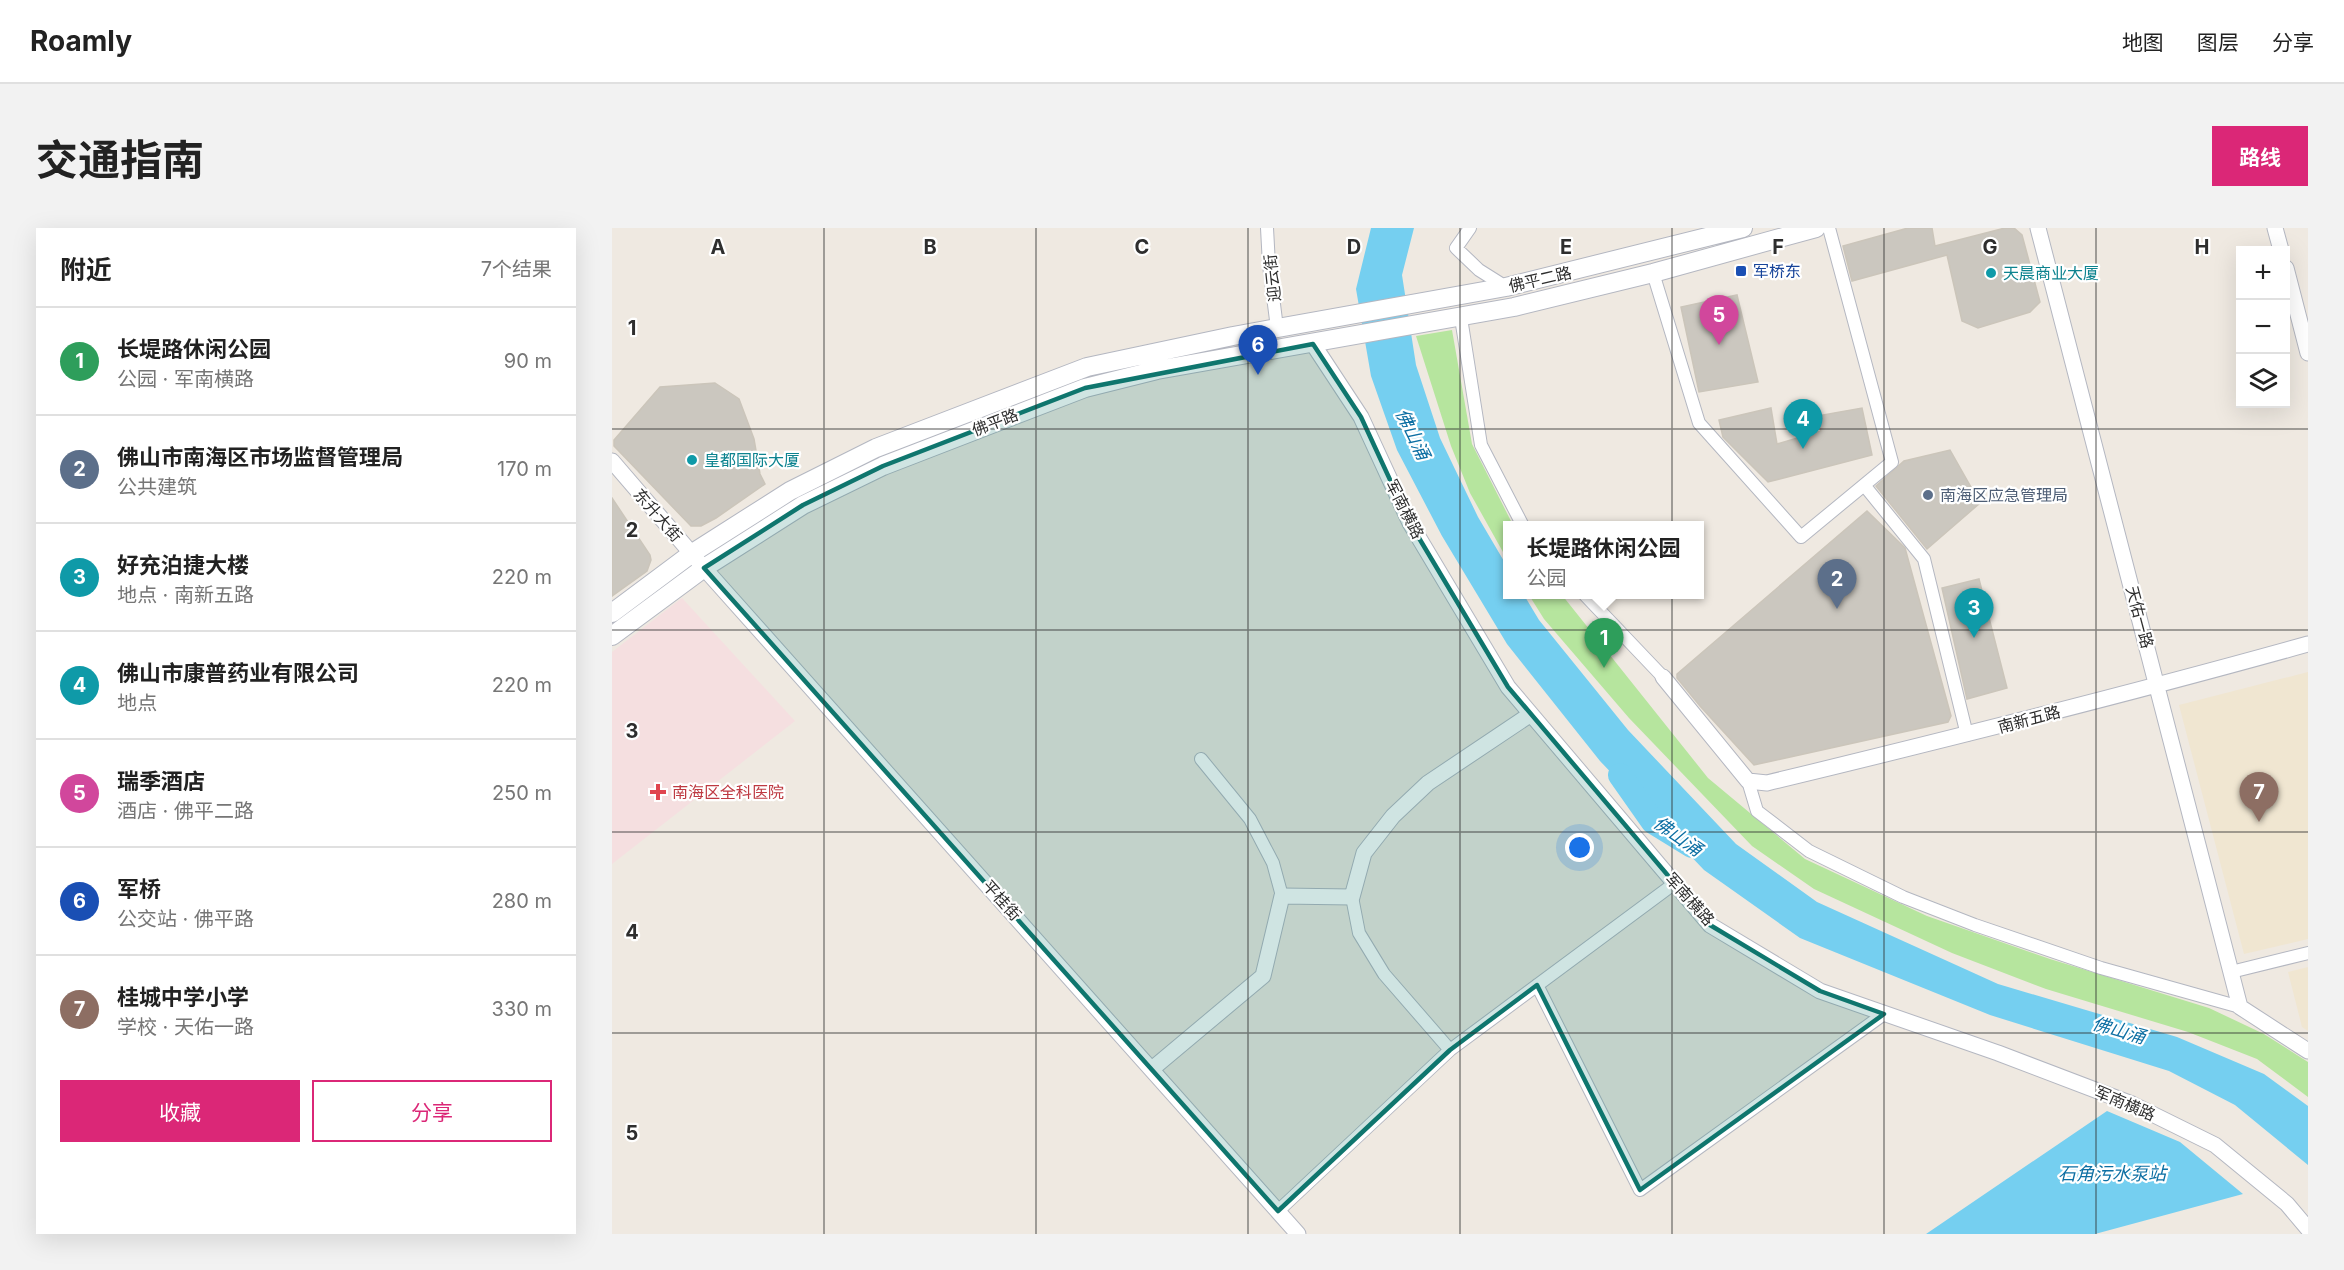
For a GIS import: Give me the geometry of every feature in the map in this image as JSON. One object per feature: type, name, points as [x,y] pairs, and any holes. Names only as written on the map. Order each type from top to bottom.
[{"type":"main road","name":"佛平二路","points":[[1335,318],[1506,287],[1743,228]]},
{"type":"main road","name":"佛平二路","points":[[1424,325],[1653,273],[1816,228]]},
{"type":"main road","name":"佛平路","points":[[612,613],[692,554],[790,491],[888,444],[1087,367],[1147,353],[1335,318]]},
{"type":"main road","name":"佛平路","points":[[612,636],[704,568],[803,505],[883,466],[1085,387],[1157,370],[1424,325]]},
{"type":"street","name":"迎云街","points":[[1268,228],[1269,265],[1277,328]]},
{"type":"street","points":[[1470,228],[1456,248],[1479,270],[1506,287]]},
{"type":"street","points":[[1653,273],[1699,423],[1801,537],[1892,462],[1829,228]]},
{"type":"street","name":"天佑一路","points":[[2038,228],[2240,1007]]},
{"type":"street","points":[[2275,228],[2280,246]]},
{"type":"street","points":[[2290,283],[2308,353]]},
{"type":"street","points":[[1461,318],[1481,445],[1521,521]]},
{"type":"street","name":"军南横路","points":[[1313,344],[1361,417],[1410,523],[1508,687],[1710,925],[1820,991],[1998,1053],[2132,1104],[2215,1145],[2287,1204],[2308,1229]]},
{"type":"street","name":"东升大街","points":[[612,461],[704,568]]},
{"type":"street","points":[[1864,484],[1924,559],[1967,735]]},
{"type":"street","name":"平桂街","points":[[704,568],[1298,1234]]},
{"type":"street","points":[[1589,599],[1663,677],[1748,781],[1757,811],[1809,851],[1903,897],[1975,925],[2101,968],[2240,1007],[2308,1050]]},
{"type":"street","name":"南新五路","points":[[1748,781],[1767,783],[1967,735],[2158,686],[2308,644]]},
{"type":"street","points":[[1450,1050],[1384,974],[1359,933],[1352,897],[1364,853],[1393,816],[1428,783],[1531,714]]},
{"type":"street","points":[[1152,1069],[1263,976],[1282,896],[1273,863],[1250,819],[1201,759]]},
{"type":"street","points":[[1278,1211],[1450,1050],[1675,884]]},
{"type":"street","points":[[1282,896],[1352,897]]},
{"type":"street","points":[[2231,972],[2308,953]]},
{"type":"street","points":[[1537,985],[1640,1190],[1884,1014]]},
{"type":"highlighted area","points":[[1313,344],[1361,417],[1410,523],[1508,687],[1710,925],[1820,991],[1884,1014],[1640,1190],[1537,985],[1450,1050],[1278,1211],[704,568],[803,505],[883,466],[1085,388]]},
{"type":"shaded area","name":"南海区全科医院","points":[[682,598],[795,721],[612,864],[612,652]]},
{"type":"shaded area","points":[[2308,672],[2308,939],[2244,954],[2179,705]]},
{"type":"shaded area","points":[[2308,967],[2308,1031],[2302,1027],[2288,972]]},
{"type":"green space","points":[[1452,330],[1472,444],[1511,521],[1503,521],[1503,552],[1470,493],[1451,446],[1416,336]]},
{"type":"green space","points":[[1532,599],[1565,599],[1708,778],[1805,859],[1927,916],[2050,959],[2209,1008],[2264,1034],[2308,1062],[2308,1097],[2257,1059],[2188,1032],[2046,989],[1952,953],[1814,889],[1752,846],[1629,718],[1544,619]]},
{"type":"water","points":[[1371,228],[1414,228],[1402,275],[1416,365],[1440,438],[1478,517],[1503,560],[1503,599],[1526,599],[1539,620],[1628,730],[1736,844],[1817,902],[1998,984],[2177,1037],[2264,1074],[2308,1106],[2308,1165],[2235,1105],[2169,1071],[1990,1015],[1800,938],[1704,870],[1600,761],[1507,644],[1442,536],[1397,450],[1371,376],[1356,289]]},
{"type":"water","name":"石角污水泵站","points":[[2107,1111],[2180,1142],[2243,1194],[2095,1234],[1926,1234]]},
{"type":"building","name":"天晨商业大厦","points":[[1908,228],[1932,228],[1935,246],[2005,228],[2014,228],[2022,235],[2040,302],[2030,312],[1978,328],[1962,321],[1947,255],[1852,281],[1843,246]]},
{"type":"building","points":[[1737,295],[1758,382],[1699,392],[1681,307]]},
{"type":"building","name":"皇都国际大厦","points":[[715,383],[739,399],[754,439],[760,474],[765,484],[716,518],[701,526],[691,526],[614,446],[614,440],[660,387]]},
{"type":"building","points":[[1771,408],[1777,444],[1821,431],[1817,416],[1862,408],[1872,455],[1768,482],[1723,437],[1719,420]]},
{"type":"building","name":"南海区应急管理局","points":[[1950,450],[1980,503],[1927,549],[1876,486],[1904,461]]},
{"type":"building","points":[[612,498],[650,555],[651,560],[647,571],[612,596]]},
{"type":"building","points":[[1867,511],[1905,548],[1951,716],[1948,722],[1754,765],[1700,706],[1677,678],[1677,674]]},
{"type":"building","points":[[1979,579],[2007,688],[1967,699],[1942,588]]},
{"type":"waterway","name":"佛山涌","points":[[1620,775],[1653,822],[1692,846]]},
{"type":"place","name":"军桥东","points":[[1741,271]]},
{"type":"place","name":"天晨商业大厦","points":[[1991,273]]},
{"type":"place","name":"瑞季酒店","points":[[1719,345]]},
{"type":"place","name":"军桥","points":[[1258,375]]},
{"type":"place","name":"佛山市康普药业有限公司","points":[[1803,449]]},
{"type":"place","name":"皇都国际大厦","points":[[692,460]]},
{"type":"place","name":"南海区应急管理局","points":[[1928,495]]},
{"type":"place","name":"佛山市南海区市场监督管理局","points":[[1837,609]]},
{"type":"place","name":"好充泊捷大楼","points":[[1974,638]]},
{"type":"place","name":"长堤路休闲公园","points":[[1604,668]]},
{"type":"place","name":"南海区全科医院","points":[[658,792]]},
{"type":"place","name":"桂城中学小学","points":[[2259,822]]}]
